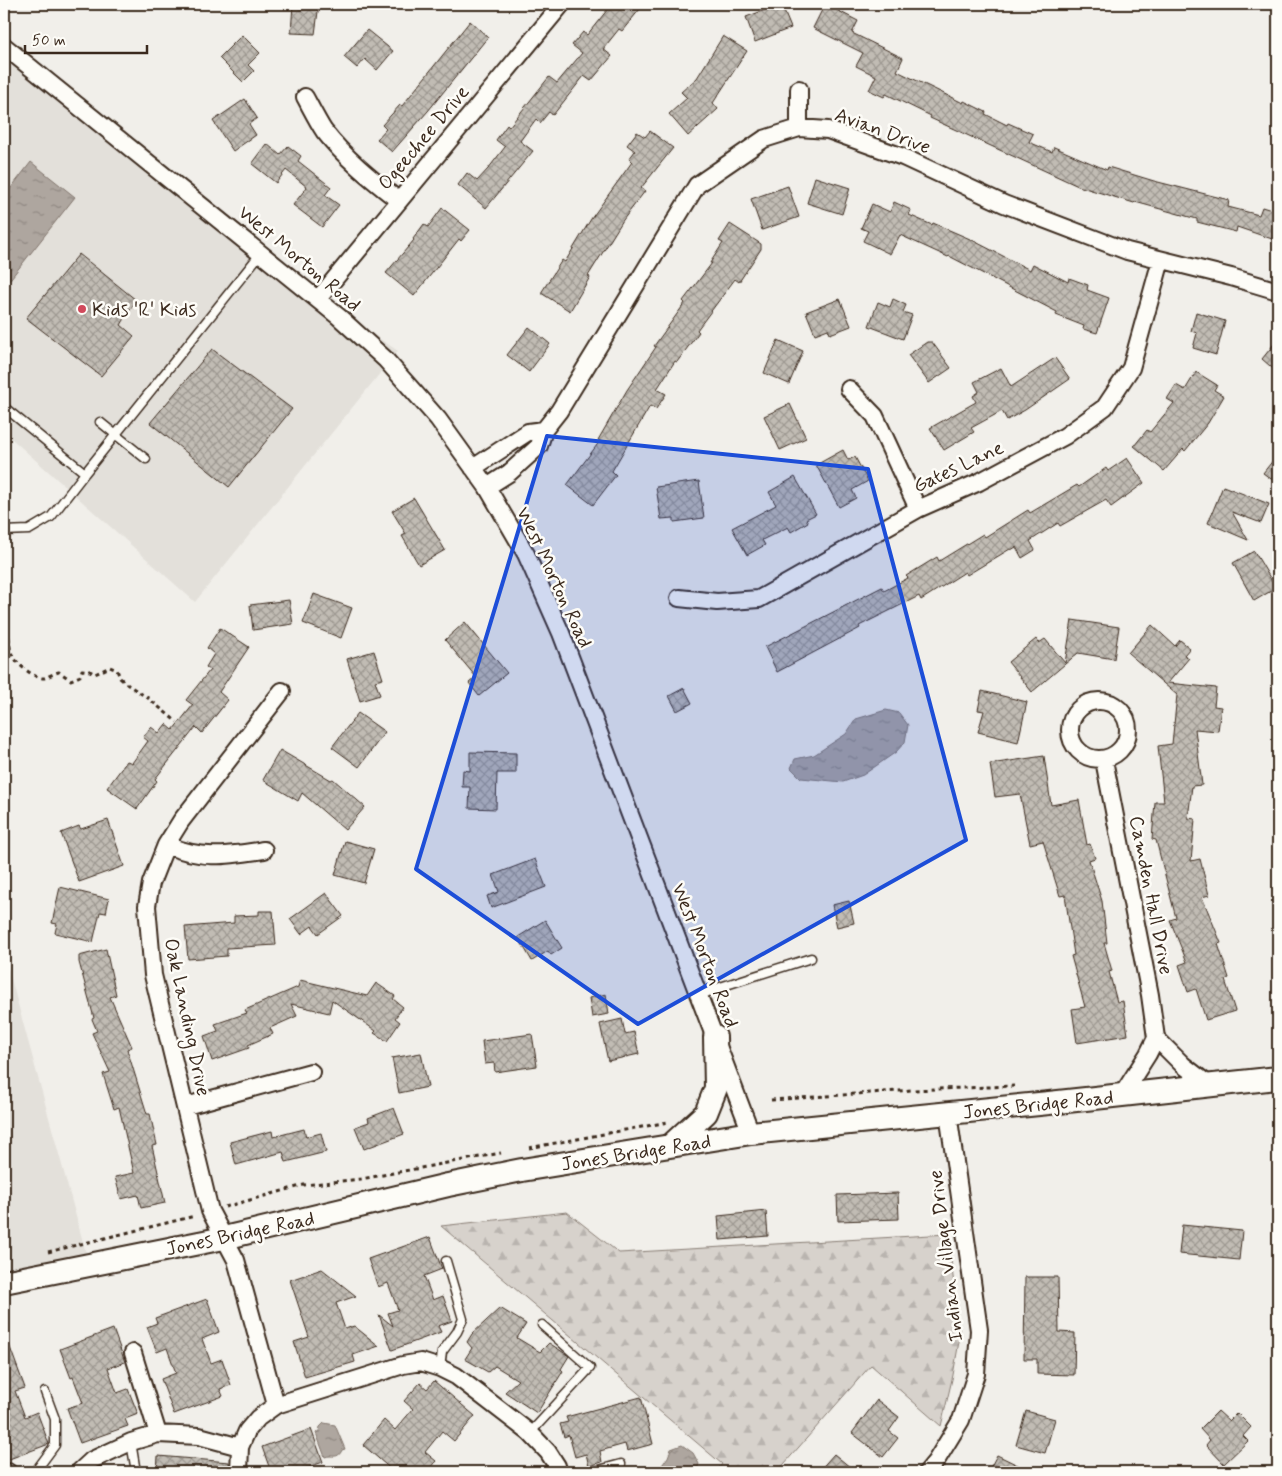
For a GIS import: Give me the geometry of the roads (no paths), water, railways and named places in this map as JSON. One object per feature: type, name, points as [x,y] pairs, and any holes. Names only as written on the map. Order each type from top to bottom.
[{"type":"main road","points":[[670,1146],[706,1113],[716,1088],[715,1037]]},
{"type":"main road","name":"Jones Bridge Road","points":[[4,1282],[224,1238],[448,1185],[522,1170],[751,1133],[1278,1078]]},
{"type":"street","name":"Ogeechee Drive","points":[[318,299],[562,4]]},
{"type":"street","name":"West Morton Road","points":[[4,46],[318,299],[384,359],[438,419],[487,487],[526,554],[561,633],[751,1133]]},
{"type":"street","points":[[799,88],[799,128]]},
{"type":"street","points":[[305,97],[323,129],[347,158],[398,200]]},
{"type":"street","name":"Avian Drive","points":[[487,487],[509,473],[539,446],[544,430],[559,411],[697,185],[764,139],[799,128],[828,130],[903,157],[1004,204],[1127,251],[1278,291]]},
{"type":"street","name":"Gates Lane","points":[[679,598],[717,602],[759,600],[918,509],[979,482],[1065,436],[1105,406],[1131,368],[1160,260]]},
{"type":"street","points":[[849,390],[875,416],[918,509]]},
{"type":"street","points":[[473,468],[528,432],[544,430]]},
{"type":"street","name":"Oak Landing Drive","points":[[276,1405],[236,1260],[210,1211],[153,975],[147,906],[151,883],[166,844],[202,792],[282,691]]},
{"type":"street","name":"Camden Hall Drive","points":[[1104,760],[1150,995],[1156,1038]]},
{"type":"street","points":[[166,844],[187,853],[222,856],[264,850]]},
{"type":"street","points":[[1122,1095],[1156,1038],[1183,1065],[1209,1085]]},
{"type":"street","points":[[186,1106],[311,1072]]},
{"type":"street","name":"Indian Village Drive","points":[[927,1472],[962,1420],[976,1374],[979,1330],[948,1113]]},
{"type":"street","points":[[133,1353],[158,1434]]},
{"type":"street","points":[[238,1472],[240,1447],[247,1431],[258,1418],[276,1405],[403,1365],[421,1362],[456,1376],[530,1433],[548,1452],[557,1466],[558,1472]]},
{"type":"street","points":[[79,1472],[92,1460],[131,1442],[158,1434],[199,1436],[240,1447]]},
{"type":"lane","points":[[4,531],[29,530],[51,517],[261,253]]},
{"type":"lane","points":[[4,407],[85,473]]},
{"type":"lane","points":[[100,422],[146,459]]},
{"type":"lane","points":[[699,996],[717,988],[811,958]]},
{"type":"lane","points":[[440,1368],[442,1352],[457,1332],[463,1319],[446,1262]]},
{"type":"lane","points":[[530,1433],[590,1368],[542,1325]]},
{"type":"lane","points":[[35,1472],[55,1445],[55,1419],[45,1392]]},
{"type":"lane","points":[[131,1442],[136,1472]]},
{"type":"lane","points":[[592,1472],[621,1464]]},
{"type":"water","points":[[31,162],[75,197],[4,287],[4,197]]},
{"type":"water","points":[[886,710],[899,713],[908,725],[905,742],[896,752],[863,775],[843,782],[801,778],[791,768],[795,759],[814,755],[846,734],[856,719]]},
{"type":"water","points":[[324,1423],[335,1425],[345,1449],[337,1456],[325,1457],[316,1433]]},
{"type":"water","points":[[682,1445],[693,1453],[699,1464],[696,1472],[657,1472],[668,1457],[671,1449]]},
{"type":"place","name":"Kids 'R' Kids","points":[[82,309]]}]
